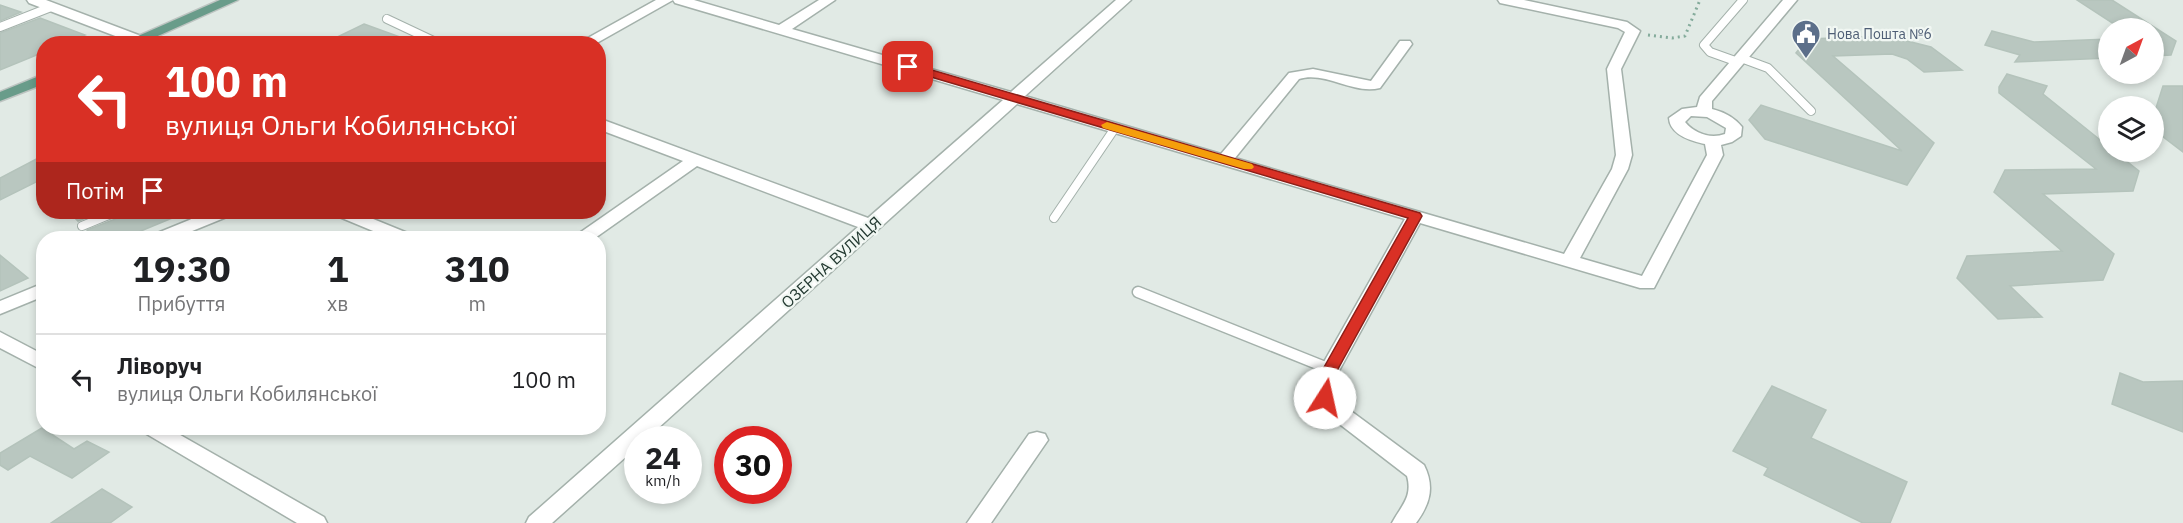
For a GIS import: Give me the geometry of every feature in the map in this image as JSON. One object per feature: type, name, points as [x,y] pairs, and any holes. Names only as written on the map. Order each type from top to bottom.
[{"type":"main road","points":[[144,36],[231,0]]},
{"type":"main road","points":[[0,97],[36,81]]},
{"type":"street","points":[[33,0],[120,36]]},
{"type":"street","points":[[599,36],[666,0]]},
{"type":"street","points":[[680,0],[1647,284],[1715,155],[1712,141]]},
{"type":"street","points":[[782,29],[828,0]]},
{"type":"street","name":"ОЗЕРНА ВУЛИЦЯ","points":[[537,523],[1124,0]]},
{"type":"street","points":[[1506,0],[1622,25],[1633,31],[1614,69],[1624,155],[1620,169],[1570,260]]},
{"type":"street","points":[[1704,112],[1705,100],[1790,0]]},
{"type":"street","points":[[1224,160],[1294,76],[1300,73],[1311,73],[1364,86],[1375,86],[1406,44]]},
{"type":"street","points":[[1687,112],[1704,112],[1729,122],[1735,132],[1729,139],[1712,141],[1686,132],[1677,123],[1680,115],[1687,112]]},
{"type":"street","points":[[606,126],[872,225]]},
{"type":"street","points":[[594,231],[695,160]]},
{"type":"street","points":[[1403,523],[1414,510],[1422,488],[1416,471],[1327,404],[1323,387],[1330,369],[1415,216]]},
{"type":"street","points":[[172,231],[191,219]]},
{"type":"street","points":[[359,219],[388,231]]},
{"type":"street","points":[[0,308],[36,292]]},
{"type":"street","points":[[0,339],[36,359]]},
{"type":"street","points":[[164,435],[316,523]]},
{"type":"street","points":[[978,523],[1037,440]]},
{"type":"lane","points":[[1743,0],[1704,45],[1710,52],[1768,68],[1811,111]]},
{"type":"lane","points":[[0,27],[51,7]]},
{"type":"lane","points":[[387,19],[423,36]]},
{"type":"lane","points":[[1054,218],[1115,128]]},
{"type":"lane","points":[[82,226],[99,219]]},
{"type":"lane","points":[[1138,292],[1330,369]]},
{"type":"path","points":[[1633,31],[1663,37],[1683,37],[1700,0]]},
{"type":"building","points":[[2077,0],[2112,0],[2140,18],[2105,18]]},
{"type":"building","points":[[0,5],[21,12],[0,21]]},
{"type":"building","points":[[40,18],[85,35],[36,36],[36,55],[0,70],[0,33]]},
{"type":"building","points":[[364,24],[397,36],[339,36]]},
{"type":"building","points":[[1992,31],[2034,42],[2098,39],[2098,58],[2015,62],[2020,55],[1985,45]]},
{"type":"building","points":[[2164,33],[2176,41],[2171,55],[2164,55]]},
{"type":"building","points":[[1887,36],[1931,47],[1962,70],[1924,72],[1907,59],[1892,54],[1833,56],[1934,143],[1907,185],[1765,139],[1749,120],[1761,105],[1902,151],[1796,53],[1807,39]]},
{"type":"building","points":[[2007,74],[2047,86],[2043,94],[2098,138],[2098,162],[2128,162],[2139,171],[2133,191],[2043,194],[2114,254],[2103,280],[2010,286],[2042,317],[1998,319],[1957,278],[1967,256],[2062,251],[1994,192],[2005,170],[2096,169],[1999,93],[1999,87]]},
{"type":"building","points":[[2163,86],[2183,86],[2183,152],[2164,138],[2164,96],[2160,96]]},
{"type":"building","points":[[36,159],[36,182],[0,200],[0,178]]},
{"type":"building","points":[[115,219],[170,219],[141,231],[87,230]]},
{"type":"building","points":[[0,255],[28,278],[0,291]]},
{"type":"building","points":[[2120,373],[2143,382],[2183,381],[2183,432],[2112,404]]},
{"type":"building","points":[[1772,386],[1826,410],[1811,438],[1907,482],[1890,523],[1863,523],[1764,475],[1768,468],[1733,451]]},
{"type":"building","points":[[36,432],[36,435],[53,435],[74,449],[87,441],[109,452],[72,478],[30,456],[8,470],[0,465],[0,453]]},
{"type":"building","points":[[102,489],[132,507],[110,523],[51,523]]},
{"type":"slow traffic","points":[[1107,125],[1248,167]]},
{"type":"place","name":"Нова Пошта №6","points":[[1806,60]]},
{"type":"route","points":[[908,67],[1415,216],[1330,369],[1323,387],[1325,398]]}]
